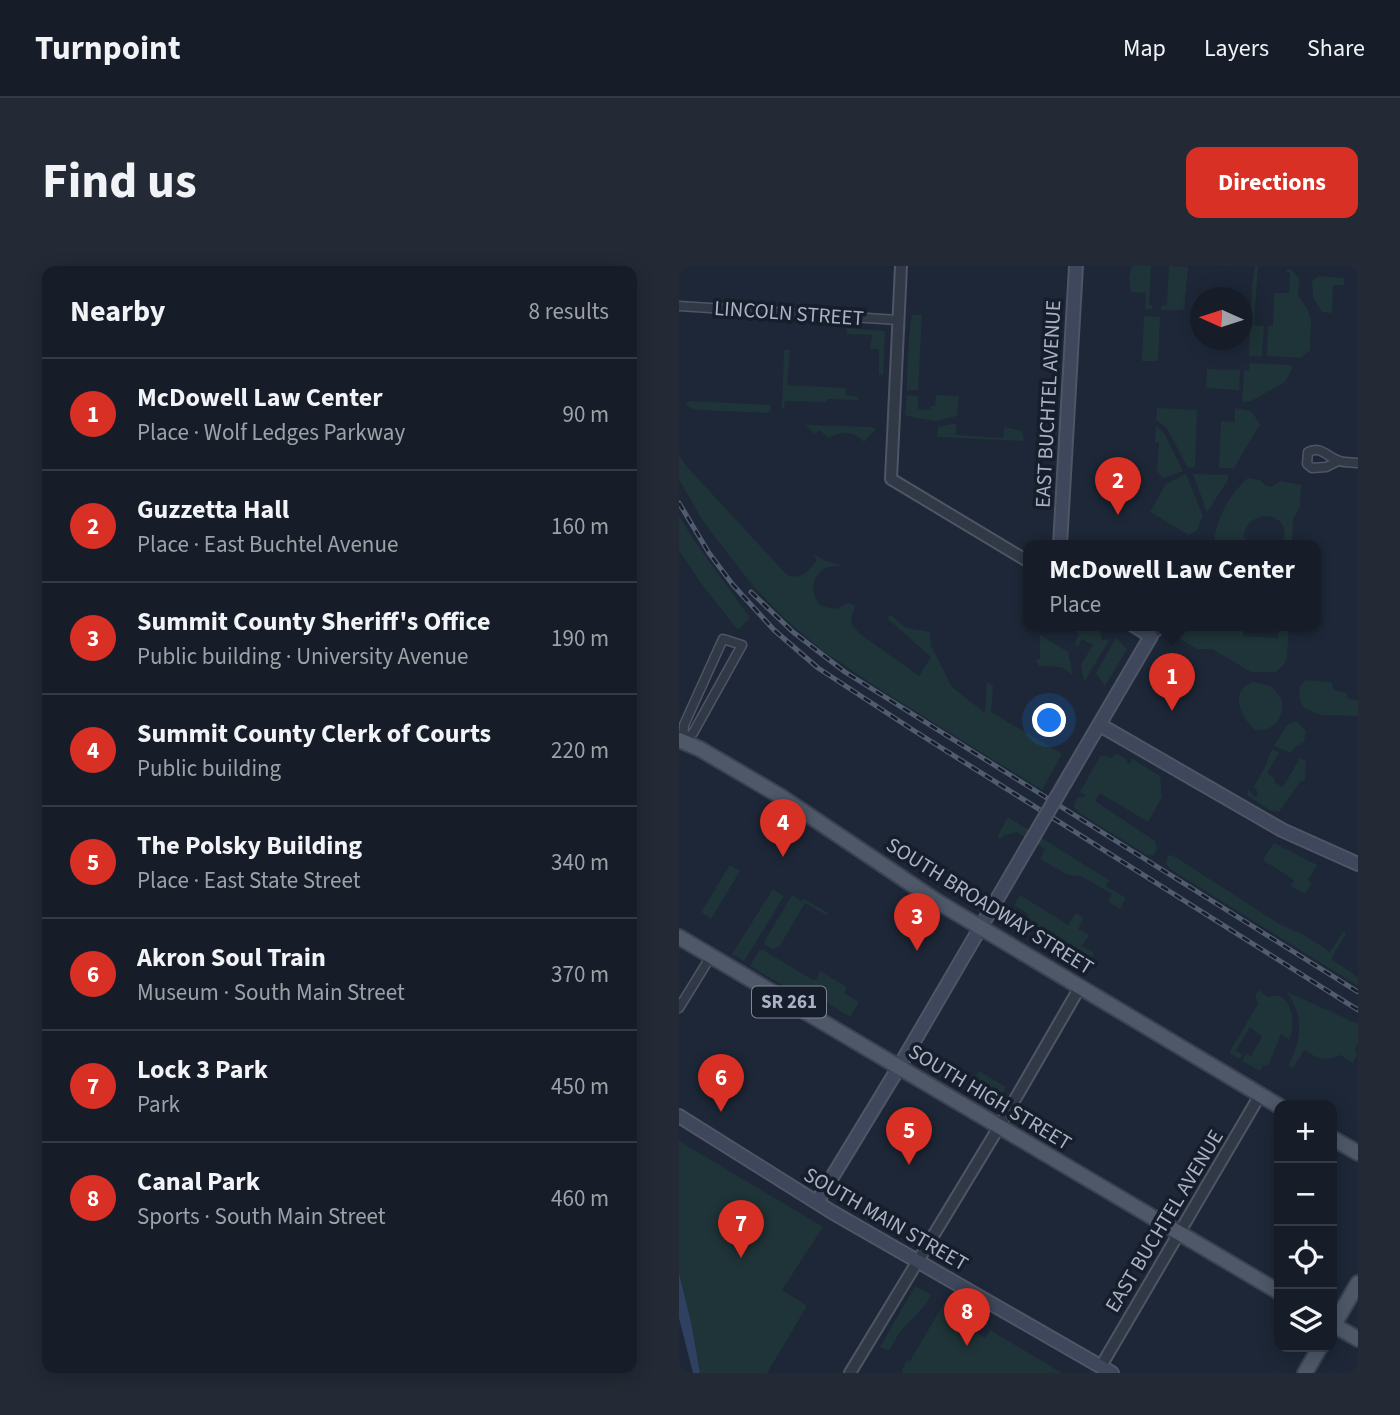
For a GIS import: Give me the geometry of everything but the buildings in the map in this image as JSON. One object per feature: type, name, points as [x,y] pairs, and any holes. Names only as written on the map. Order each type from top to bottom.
[{"type":"main road","name":"EAST BUCHTEL AVENUE","points":[[1060,540],[1076,266]]},
{"type":"main road","points":[[817,1202],[899,1067],[1153,631]]},
{"type":"main road","points":[[1100,724],[1282,830],[1358,864]]},
{"type":"main road","name":"SOUTH BROADWAY STREET","points":[[680,745],[732,767],[777,794],[938,902],[1274,1103]]},
{"type":"main road","name":"SOUTH HIGH STREET","points":[[679,937],[1274,1289]]},
{"type":"main road","name":"SOUTH MAIN STREET","points":[[679,1116],[817,1202],[1112,1373]]},
{"type":"main road","points":[[1337,1141],[1358,1153]]},
{"type":"main road","points":[[1337,1317],[1358,1283]]},
{"type":"main road","points":[[1337,1328],[1358,1339]]},
{"type":"main road","points":[[1305,1373],[1318,1352]]},
{"type":"street","points":[[901,266],[891,480],[1023,559]]},
{"type":"street","name":"LINCOLN STREET","points":[[679,306],[898,320]]},
{"type":"street","points":[[1339,461],[1358,463]]},
{"type":"street","points":[[723,639],[742,645],[694,733],[680,745],[684,725],[723,639]]},
{"type":"street","points":[[679,1008],[711,956]]},
{"type":"street","points":[[850,1373],[1080,987]]},
{"type":"street","name":"EAST BUCHTEL AVENUE","points":[[1101,1366],[1260,1095]]},
{"type":"green space","points":[[1132,266],[1151,266],[1149,305],[1153,305],[1152,309],[1145,309],[1146,293],[1131,292],[1129,277]]},
{"type":"green space","points":[[1169,266],[1188,267],[1184,310],[1161,310],[1161,306],[1167,305]]},
{"type":"green space","points":[[1255,266],[1258,266],[1254,325],[1264,326],[1262,356],[1249,356],[1249,350],[1253,350],[1252,285]]},
{"type":"green space","points":[[1290,268],[1299,278],[1298,296],[1307,308],[1311,320],[1310,350],[1301,358],[1267,356],[1268,326],[1273,326],[1274,293],[1289,293],[1290,272],[1285,272]]},
{"type":"green space","points":[[1319,276],[1344,278],[1344,285],[1333,285],[1332,313],[1322,312],[1313,297],[1312,281]]},
{"type":"green space","points":[[912,315],[922,315],[918,390],[907,390]]},
{"type":"green space","points":[[1144,316],[1160,317],[1158,361],[1142,361]]},
{"type":"green space","points":[[847,328],[885,331],[883,375],[879,374],[879,349],[870,349],[872,335],[847,334]]},
{"type":"green space","points":[[784,350],[790,350],[787,385],[846,388],[846,395],[858,397],[858,400],[785,401],[782,408]]},
{"type":"green space","points":[[1250,363],[1293,367],[1285,382],[1251,401],[1242,402],[1244,371],[1249,371]]},
{"type":"green space","points":[[1207,369],[1240,370],[1239,390],[1206,388]]},
{"type":"green space","points":[[907,395],[918,396],[918,409],[931,410],[931,406],[935,406],[936,395],[959,396],[957,416],[935,421],[907,416]]},
{"type":"green space","points":[[689,401],[771,405],[768,413],[698,410],[686,404]]},
{"type":"green space","points":[[1157,408],[1197,410],[1195,467],[1188,468],[1166,427],[1156,420]]},
{"type":"green space","points":[[1235,408],[1251,411],[1260,424],[1234,468],[1219,468],[1221,421],[1235,422]]},
{"type":"green space","points":[[956,424],[956,435],[1003,438],[1004,427],[1022,431],[1024,441],[937,437],[938,427]]},
{"type":"green space","points":[[805,425],[876,429],[864,442],[847,433],[829,438],[819,430],[815,434]]},
{"type":"green space","points":[[1156,426],[1164,433],[1183,471],[1163,478],[1157,471],[1159,443],[1155,442]]},
{"type":"green space","points":[[679,455],[787,575],[800,576],[807,571],[817,560],[813,554],[844,568],[827,568],[816,577],[813,591],[821,606],[836,609],[849,603],[855,606],[851,620],[860,634],[919,676],[931,657],[887,618],[891,615],[906,628],[930,632],[931,646],[952,687],[985,713],[987,682],[993,686],[991,712],[1062,754],[1042,790],[878,688],[823,651],[785,619],[753,586],[705,524],[679,480]]},
{"type":"green space","points":[[1186,474],[1203,516],[1197,530],[1189,535],[1150,512],[1165,485]]},
{"type":"green space","points":[[1193,474],[1228,475],[1228,480],[1207,512]]},
{"type":"green space","points":[[1248,478],[1260,480],[1271,487],[1280,481],[1301,485],[1300,507],[1293,519],[1292,540],[1283,540],[1284,528],[1275,518],[1267,516],[1259,517],[1246,527],[1243,537],[1246,540],[1215,540],[1224,509]]},
{"type":"green space","points":[[679,515],[750,618],[738,630],[679,550]]},
{"type":"green space","points":[[1074,631],[1100,631],[1102,640],[1110,639],[1084,682],[1081,665],[1093,645],[1082,639],[1077,648],[1075,642],[1079,634]]},
{"type":"green space","points":[[1243,631],[1243,636],[1278,638],[1279,631],[1289,631],[1287,658],[1276,672],[1251,672],[1212,649],[1197,649],[1170,633]]},
{"type":"green space","points":[[1040,635],[1068,652],[1073,675],[1061,667],[1039,666],[1036,660],[1040,659]]},
{"type":"green space","points":[[1116,638],[1127,649],[1105,686],[1096,673]]},
{"type":"green space","points":[[1306,680],[1331,682],[1334,690],[1347,693],[1348,699],[1358,700],[1358,716],[1321,715],[1304,708],[1299,693]]},
{"type":"green space","points":[[1253,682],[1271,686],[1282,700],[1279,718],[1268,729],[1255,730],[1245,719],[1239,705],[1241,692]]},
{"type":"green space","points":[[1297,721],[1306,731],[1304,742],[1291,753],[1274,746],[1287,725]]},
{"type":"green space","points":[[1272,749],[1279,753],[1267,773],[1274,778],[1275,783],[1283,787],[1300,758],[1306,761],[1305,780],[1300,782],[1279,812],[1271,811],[1247,795],[1249,789],[1256,797],[1258,793],[1254,786]]},
{"type":"green space","points":[[1117,753],[1127,760],[1128,765],[1133,759],[1160,776],[1162,797],[1148,822],[1100,793],[1095,801],[1155,841],[1157,849],[1154,855],[1147,855],[1078,812],[1074,806],[1077,798],[1086,796],[1080,792],[1101,755],[1111,758]]},
{"type":"green space","points":[[1008,817],[1109,880],[1106,886],[1126,898],[1120,909],[1108,902],[1112,894],[1081,876],[1068,875],[1040,859],[1045,849],[1017,832],[1001,839],[997,837]]},
{"type":"green space","points":[[1274,843],[1317,865],[1308,880],[1312,883],[1305,894],[1291,886],[1294,880],[1263,860]]},
{"type":"green space","points":[[1172,855],[1329,953],[1344,931],[1346,933],[1331,959],[1358,977],[1358,986],[1170,869],[1166,860]]},
{"type":"green space","points":[[730,865],[740,871],[711,919],[701,912]]},
{"type":"green space","points":[[773,889],[784,896],[744,961],[732,954]]},
{"type":"green space","points":[[792,895],[828,913],[826,915],[805,903],[779,947],[772,949],[764,942]]},
{"type":"green space","points":[[1020,895],[1068,925],[1076,913],[1084,918],[1078,929],[1089,935],[1082,946],[1094,953],[1086,968],[1049,946],[1051,942],[1040,940],[1042,936],[1025,920],[1028,914],[1014,905]]},
{"type":"green space","points":[[763,950],[813,980],[816,980],[820,971],[847,987],[844,993],[859,1002],[850,1017],[823,1000],[818,1007],[750,966],[759,951]]},
{"type":"green space","points":[[1259,990],[1267,997],[1278,996],[1284,999],[1290,1008],[1292,1025],[1289,1040],[1281,1034],[1268,1066],[1263,1065],[1260,1071],[1242,1061],[1246,1053],[1251,1056],[1262,1037],[1250,1027],[1236,1050],[1243,1055],[1240,1059],[1229,1053],[1258,1004],[1255,995]]},
{"type":"green space","points":[[1287,992],[1358,1024],[1358,1044],[1355,1049],[1357,1054],[1353,1063],[1340,1055],[1322,1058],[1304,1050],[1293,1068],[1289,1065],[1298,1037],[1299,1020]]},
{"type":"green space","points":[[919,1058],[920,1062],[966,1089],[979,1071],[1006,1087],[995,1108],[919,1063]]},
{"type":"green space","points":[[679,1141],[823,1227],[782,1290],[807,1306],[767,1373],[700,1373],[679,1273]]},
{"type":"green space","points":[[915,1286],[931,1295],[926,1304],[899,1333],[889,1351],[880,1347]]},
{"type":"green space","points":[[944,1303],[953,1309],[949,1316],[985,1338],[990,1330],[1062,1373],[903,1373],[907,1360],[910,1361]]},
{"type":"water","points":[[679,1273],[700,1373],[693,1373],[679,1318]]},
{"type":"railway","points":[[679,503],[709,553],[733,585],[774,630],[818,668],[1358,1010]]},
{"type":"railway","points":[[751,592],[793,632],[845,672],[1358,992]]},
{"type":"place","name":"Guzzetta Hall","points":[[1118,515]]},
{"type":"place","name":"McDowell Law Center","points":[[1172,711]]},
{"type":"place","name":"Summit County Clerk of Courts","points":[[783,857]]},
{"type":"place","name":"Summit County Sheriff's Office","points":[[917,951]]},
{"type":"place","name":"Akron Soul Train","points":[[721,1112]]},
{"type":"place","name":"The Polsky Building","points":[[909,1165]]},
{"type":"place","name":"Lock 3 Park","points":[[741,1258]]},
{"type":"place","name":"Canal Park","points":[[967,1346]]}]
